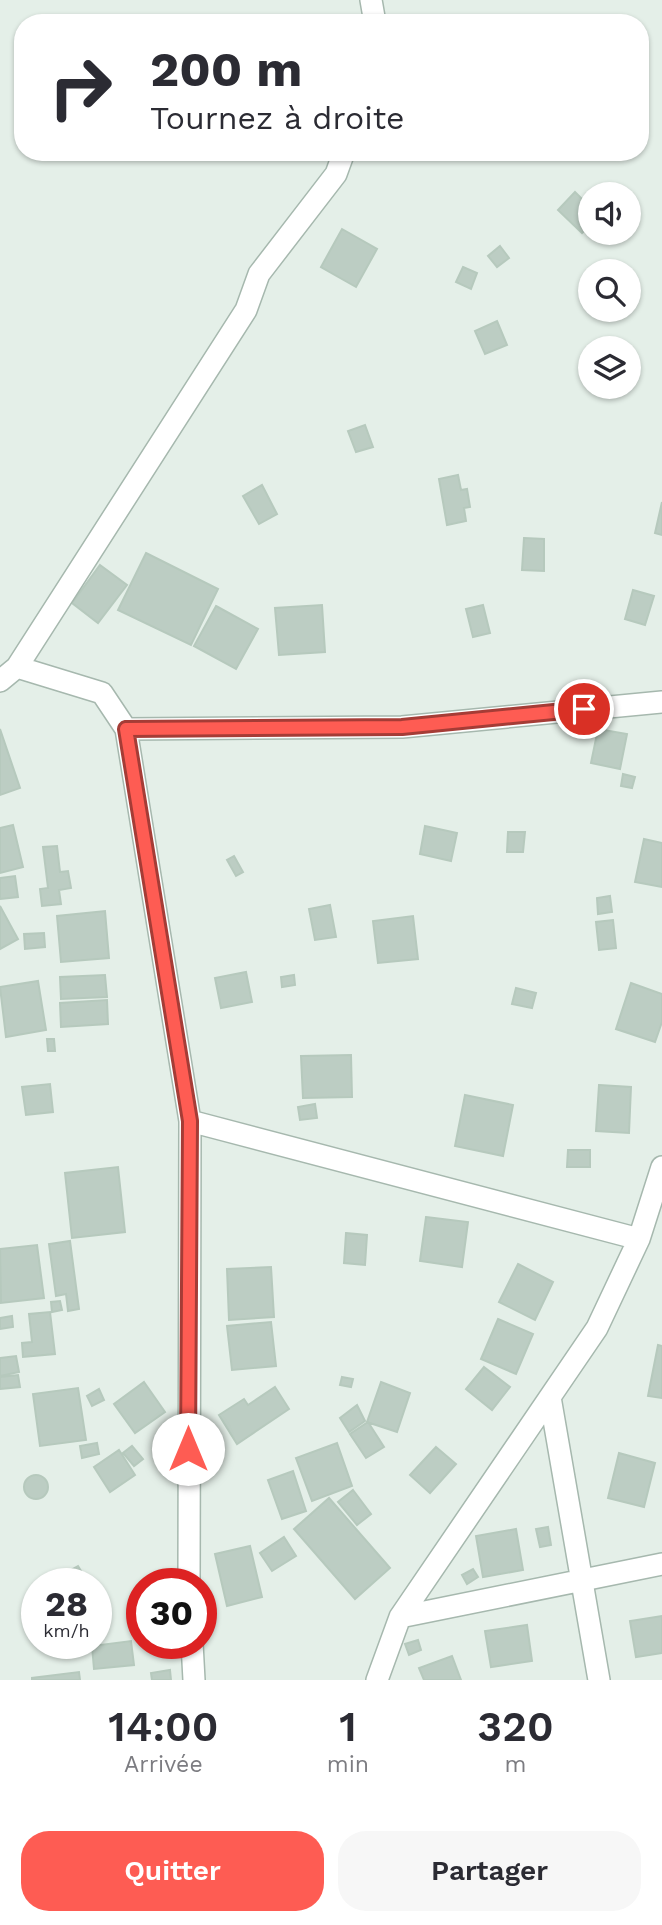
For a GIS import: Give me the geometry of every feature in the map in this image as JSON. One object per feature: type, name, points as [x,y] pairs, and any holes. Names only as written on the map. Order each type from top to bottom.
[{"type":"street","points":[[0,681],[17,667],[246,310],[259,274],[336,174],[341,161]]},
{"type":"street","points":[[17,667],[102,693],[126,729],[190,1121],[189,1568]]},
{"type":"street","points":[[126,729],[402,727],[662,702]]},
{"type":"street","points":[[190,1121],[639,1239]]},
{"type":"street","points":[[377,1680],[400,1617],[597,1328],[639,1239],[662,1167]]},
{"type":"street","points":[[550,1397],[599,1680]]},
{"type":"street","points":[[400,1617],[662,1564]]},
{"type":"street","points":[[193,1659],[194,1680]]},
{"type":"building","points":[[575,192],[578,195],[578,229],[558,210]]},
{"type":"building","points":[[342,229],[377,249],[356,287],[321,267]]},
{"type":"building","points":[[500,246],[509,258],[497,267],[488,256]]},
{"type":"building","points":[[463,267],[477,273],[471,289],[456,282]]},
{"type":"building","points":[[497,321],[507,345],[485,354],[475,331]]},
{"type":"building","points":[[365,425],[373,447],[356,452],[348,431]]},
{"type":"building","points":[[458,475],[461,490],[467,489],[470,507],[464,508],[466,521],[447,525],[439,479]]},
{"type":"building","points":[[262,485],[277,514],[259,524],[243,496]]},
{"type":"building","points":[[662,502],[662,535],[655,533]]},
{"type":"building","points":[[524,538],[544,539],[544,571],[522,570]]},
{"type":"building","points":[[146,553],[218,589],[191,645],[118,610]]},
{"type":"building","points":[[100,565],[127,585],[98,623],[72,603]]},
{"type":"building","points":[[633,590],[654,596],[645,625],[625,619]]},
{"type":"building","points":[[322,605],[325,652],[279,655],[275,608]]},
{"type":"building","points":[[483,605],[490,633],[473,637],[466,609]]},
{"type":"building","points":[[216,606],[258,629],[236,669],[194,646]]},
{"type":"building","points":[[0,729],[20,788],[0,795]]},
{"type":"building","points":[[598,729],[627,734],[620,769],[591,763]]},
{"type":"building","points":[[623,774],[635,777],[632,788],[621,786]]},
{"type":"building","points":[[13,825],[23,867],[0,873],[0,828]]},
{"type":"building","points":[[425,826],[457,833],[451,861],[420,854]]},
{"type":"building","points":[[508,832],[525,832],[523,852],[507,852]]},
{"type":"building","points":[[644,839],[662,843],[662,887],[635,882]]},
{"type":"building","points":[[57,846],[60,872],[68,871],[71,888],[59,890],[61,904],[42,906],[40,889],[48,888],[43,847]]},
{"type":"building","points":[[234,856],[243,872],[236,876],[227,860]]},
{"type":"building","points":[[15,876],[18,897],[0,899],[0,878]]},
{"type":"building","points":[[610,896],[612,912],[598,914],[597,898]]},
{"type":"building","points":[[330,905],[336,937],[315,940],[309,909]]},
{"type":"building","points":[[0,906],[18,939],[0,949]]},
{"type":"building","points":[[105,911],[109,958],[61,962],[57,916]]},
{"type":"building","points":[[413,916],[418,959],[378,963],[373,921]]},
{"type":"building","points":[[613,920],[616,948],[599,950],[596,922]]},
{"type":"building","points":[[44,933],[45,947],[25,949],[24,934]]},
{"type":"building","points":[[246,972],[252,1002],[221,1008],[215,978]]},
{"type":"building","points":[[105,975],[107,997],[61,999],[60,977]]},
{"type":"building","points":[[294,975],[295,985],[282,987],[281,977]]},
{"type":"building","points":[[38,981],[46,1030],[6,1037],[0,987]]},
{"type":"building","points":[[631,983],[662,994],[662,1022],[655,1042],[616,1029]]},
{"type":"building","points":[[516,988],[536,993],[532,1008],[512,1004]]},
{"type":"building","points":[[107,1000],[108,1024],[61,1027],[60,1003]]},
{"type":"building","points":[[47,1039],[54,1039],[55,1051],[48,1051]]},
{"type":"building","points":[[351,1055],[352,1097],[303,1098],[301,1056]]},
{"type":"building","points":[[50,1084],[53,1112],[26,1115],[22,1087]]},
{"type":"building","points":[[599,1085],[631,1087],[629,1133],[596,1131]]},
{"type":"building","points":[[465,1095],[513,1105],[503,1156],[455,1146]]},
{"type":"building","points":[[315,1104],[317,1118],[300,1120],[298,1107]]},
{"type":"building","points":[[568,1150],[590,1150],[590,1167],[567,1167]]},
{"type":"building","points":[[118,1167],[125,1232],[72,1238],[65,1173]]},
{"type":"building","points":[[426,1217],[468,1222],[462,1267],[420,1261]]},
{"type":"building","points":[[346,1233],[367,1235],[365,1265],[344,1263]]},
{"type":"building","points":[[70,1241],[79,1309],[68,1311],[66,1294],[56,1296],[49,1244]]},
{"type":"building","points":[[37,1245],[44,1298],[1,1303],[0,1249]]},
{"type":"building","points":[[518,1264],[553,1282],[535,1320],[499,1302]]},
{"type":"building","points":[[271,1267],[274,1317],[229,1320],[227,1269]]},
{"type":"building","points":[[60,1301],[62,1310],[52,1312],[51,1302]]},
{"type":"building","points":[[50,1312],[55,1354],[23,1357],[22,1343],[32,1342],[29,1314]]},
{"type":"building","points":[[12,1316],[13,1327],[0,1329],[0,1318]]},
{"type":"building","points":[[498,1319],[533,1334],[516,1374],[481,1359]]},
{"type":"building","points":[[271,1322],[276,1366],[232,1370],[227,1326]]},
{"type":"building","points":[[658,1345],[662,1346],[662,1398],[648,1396]]},
{"type":"building","points":[[16,1356],[19,1372],[0,1376],[0,1358]]},
{"type":"building","points":[[484,1367],[510,1387],[492,1410],[466,1389]]},
{"type":"building","points":[[18,1375],[20,1387],[0,1389],[0,1377]]},
{"type":"building","points":[[342,1377],[353,1379],[351,1387],[340,1385]]},
{"type":"building","points":[[144,1382],[165,1412],[135,1433],[114,1404]]},
{"type":"building","points":[[381,1382],[410,1393],[397,1432],[367,1422]]},
{"type":"building","points":[[275,1387],[289,1409],[237,1444],[219,1415],[244,1399],[248,1405]]},
{"type":"building","points":[[78,1388],[86,1440],[40,1446],[33,1394]]},
{"type":"building","points":[[99,1389],[104,1400],[92,1406],[87,1396]]},
{"type":"building","points":[[357,1405],[365,1421],[349,1432],[340,1418]]},
{"type":"building","points":[[368,1422],[384,1447],[366,1458],[350,1434]]},
{"type":"building","points":[[97,1443],[99,1454],[82,1458],[80,1446]]},
{"type":"building","points":[[337,1443],[352,1486],[312,1501],[296,1458]]},
{"type":"building","points":[[132,1446],[143,1459],[134,1466],[123,1453]]},
{"type":"building","points":[[436,1447],[456,1464],[430,1493],[410,1475]]},
{"type":"building","points":[[119,1450],[135,1475],[110,1492],[94,1467]]},
{"type":"building","points":[[619,1453],[655,1463],[644,1507],[608,1498]]},
{"type":"building","points":[[293,1471],[306,1511],[282,1519],[268,1480]]},
{"type":"building","points":[[36,1475],[45,1478],[48,1487],[45,1496],[36,1499],[27,1496],[24,1487],[27,1478]]},
{"type":"building","points":[[353,1490],[371,1514],[357,1525],[338,1502]]},
{"type":"building","points":[[329,1498],[390,1568],[355,1599],[294,1529]]},
{"type":"building","points":[[548,1527],[551,1545],[540,1547],[536,1529]]},
{"type":"building","points":[[516,1529],[523,1570],[483,1577],[476,1536]]},
{"type":"building","points":[[284,1537],[296,1556],[272,1571],[260,1553]]},
{"type":"building","points":[[250,1546],[262,1597],[227,1606],[215,1554]]},
{"type":"building","points":[[473,1569],[478,1577],[467,1584],[462,1575]]},
{"type":"building","points":[[662,1616],[662,1653],[636,1657],[630,1621]]},
{"type":"building","points":[[527,1625],[532,1661],[491,1667],[485,1631]]},
{"type":"building","points":[[418,1640],[421,1650],[409,1655],[405,1644]]},
{"type":"building","points":[[126,1642],[126,1659],[133,1659],[134,1665],[94,1669],[93,1659],[112,1659],[112,1643]]},
{"type":"building","points":[[452,1656],[461,1680],[424,1680],[419,1668]]},
{"type":"building","points":[[170,1670],[171,1680],[152,1680],[151,1673]]},
{"type":"building","points":[[79,1672],[80,1680],[32,1680],[32,1678]]},
{"type":"route","points":[[188,1449],[190,1121],[126,729],[402,727],[584,709]]}]
